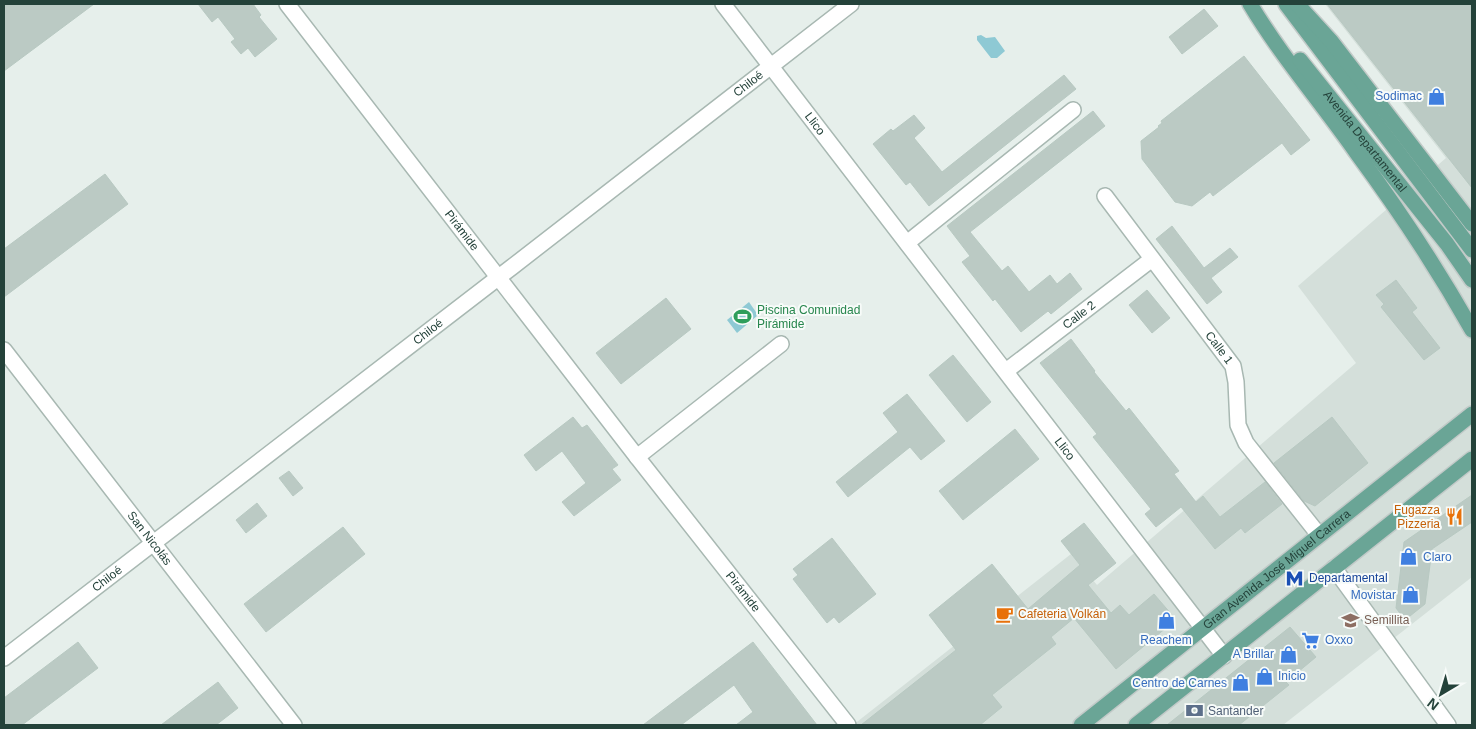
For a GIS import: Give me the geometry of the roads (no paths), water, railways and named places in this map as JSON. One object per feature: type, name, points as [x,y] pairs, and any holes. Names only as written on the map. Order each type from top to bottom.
[{"type":"main road","points":[[1250,4],[1282,53],[1356,152],[1434,264],[1472,330]]},
{"type":"main road","name":"Avenida Departamental","points":[[1255,4],[1447,244],[1472,280]]},
{"type":"main road","name":"Avenida Departamental","points":[[1286,4],[1472,250]]},
{"type":"main road","points":[[1297,4],[1331,41],[1472,224]]},
{"type":"main road","name":"Gran Avenida José Miguel Carrera","points":[[1081,725],[1472,414]]},
{"type":"main road","points":[[1136,725],[1472,459]]},
{"type":"street","name":"Pirámide","points":[[287,4],[637,457],[848,725]]},
{"type":"street","name":"Llico","points":[[723,4],[1224,656]]},
{"type":"street","name":"Chiloé","points":[[4,658],[851,4]]},
{"type":"street","points":[[907,243],[1073,110]]},
{"type":"street","name":"Calle 1","points":[[1105,196],[1233,366],[1236,382],[1238,425],[1246,443],[1319,535]]},
{"type":"street","name":"Calle 2","points":[[1006,371],[1152,259]]},
{"type":"street","points":[[637,457],[781,344]]},
{"type":"street","name":"San Nicolás","points":[[4,350],[294,725]]},
{"type":"street","points":[[1334,568],[1448,725]]},
{"type":"water","points":[[981,35],[986,38],[995,37],[1005,51],[997,58],[991,58],[977,40],[977,36]]},
{"type":"water","name":"Piscina Comunidad Pirámide","points":[[749,302],[758,315],[737,333],[727,320]]},
{"type":"place","name":"Sodimac","points":[[1436,96]]},
{"type":"place","name":"Piscina Comunidad Pirámide","points":[[743,317]]},
{"type":"place","name":"Fugazza Pizzeria","points":[[1454,517]]},
{"type":"place","name":"Claro","points":[[1409,557]]},
{"type":"place","name":"Departamental","points":[[1295,578]]},
{"type":"place","name":"Movistar","points":[[1410,595]]},
{"type":"place","name":"Cafeteria Volkán","points":[[1004,614]]},
{"type":"place","name":"Semillita","points":[[1350,620]]},
{"type":"place","name":"Reachem","points":[[1166,621]]},
{"type":"place","name":"Oxxo","points":[[1311,640]]},
{"type":"place","name":"A Brillar","points":[[1288,654]]},
{"type":"place","name":"Inicio","points":[[1264,676]]},
{"type":"place","name":"Centro de Carnes","points":[[1241,683]]},
{"type":"place","name":"Santander","points":[[1194,711]]}]
